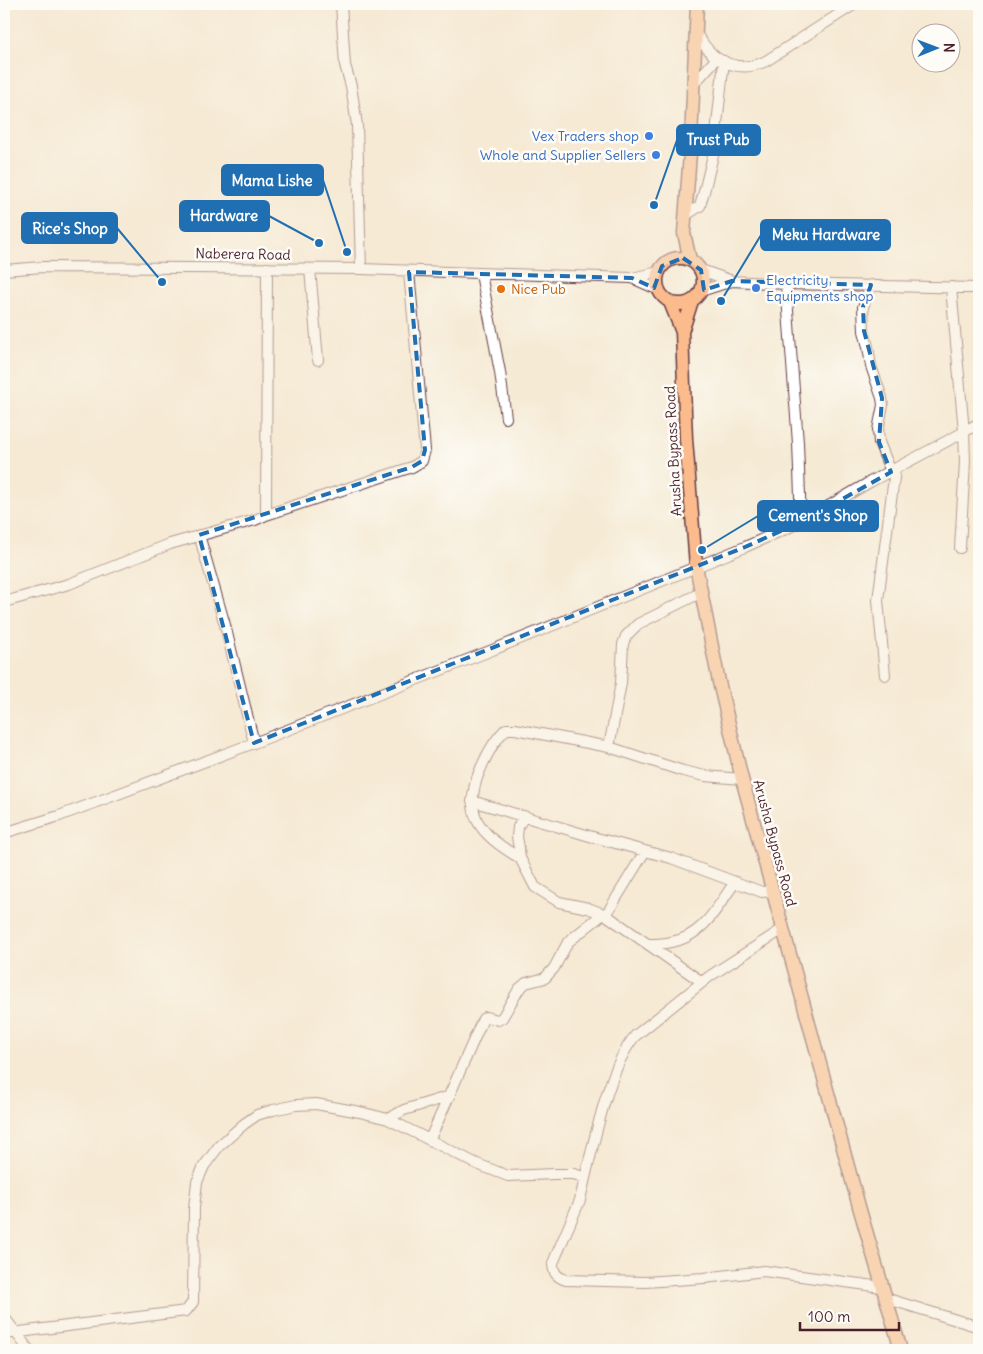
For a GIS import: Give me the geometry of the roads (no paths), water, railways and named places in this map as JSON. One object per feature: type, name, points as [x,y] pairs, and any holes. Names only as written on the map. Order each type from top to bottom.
[{"type":"main road","points":[[690,260],[684,233],[697,4]]},
{"type":"main road","points":[[659,290],[657,278],[659,272],[668,261],[684,233]]},
{"type":"main road","points":[[668,261],[675,258],[690,260],[701,270],[702,291]]},
{"type":"main road","name":"Arusha Bypass Road","points":[[659,290],[663,297],[670,302],[682,332],[686,439],[696,566],[708,634],[742,779],[860,1210],[901,1350]]},
{"type":"main road","name":"Arusha Bypass Road","points":[[682,332],[692,301],[702,291]]},
{"type":"main road","points":[[670,302],[685,304],[692,301]]},
{"type":"street","points":[[341,4],[345,65],[353,93],[357,125],[361,269]]},
{"type":"street","points":[[696,34],[720,60],[737,67],[761,64],[855,4]]},
{"type":"street","points":[[692,86],[720,60]]},
{"type":"street","points":[[686,215],[700,206],[706,188],[714,151],[720,60]]},
{"type":"street","name":"Naberera Road","points":[[4,270],[42,267],[361,269],[632,278],[659,272]]},
{"type":"street","points":[[266,514],[267,268]]},
{"type":"street","points":[[310,269],[318,360]]},
{"type":"street","points":[[701,270],[732,281],[979,288]]},
{"type":"street","points":[[4,602],[68,584],[170,544],[254,520],[266,514],[412,467],[422,461],[425,450],[409,272]]},
{"type":"street","points":[[481,274],[500,372],[506,418]]},
{"type":"street","name":"Naberera Road","points":[[632,278],[659,290]]},
{"type":"street","points":[[702,291],[732,281]]},
{"type":"street","points":[[786,284],[798,443],[801,522]]},
{"type":"street","points":[[871,285],[863,307],[864,331],[871,366],[882,398],[883,406],[878,430],[879,442],[893,471],[878,600],[885,675]]},
{"type":"street","points":[[951,287],[964,432],[965,462],[960,548]]},
{"type":"street","points":[[4,833],[59,816],[254,743],[481,654],[801,522],[979,423]]},
{"type":"street","points":[[199,536],[225,625],[254,743]]},
{"type":"street","points":[[608,747],[618,696],[623,644],[626,636],[638,624],[702,592]]},
{"type":"street","points":[[520,858],[502,848],[487,835],[477,822],[472,801],[476,778],[484,761],[493,744],[506,729],[608,747],[683,771],[705,776],[742,779]]},
{"type":"street","points":[[472,801],[671,858],[762,892],[773,891]]},
{"type":"street","points":[[524,816],[518,827],[517,836],[520,858],[536,887],[559,902],[588,908],[605,914],[702,982]]},
{"type":"street","points":[[430,1139],[483,1019],[486,1017],[498,1020],[502,1018],[519,989],[526,983],[545,978],[554,968],[568,942],[605,914],[645,851]]},
{"type":"street","points":[[648,944],[670,943],[695,933],[710,918],[735,882]]},
{"type":"street","points":[[783,929],[702,982],[635,1036],[625,1047],[608,1093],[580,1200],[553,1263],[554,1272],[566,1280],[645,1282],[764,1271],[884,1292],[979,1327]]},
{"type":"street","points":[[388,1119],[404,1110],[450,1096]]},
{"type":"street","points":[[4,1334],[186,1310],[192,1306],[194,1295],[194,1208],[197,1182],[204,1166],[219,1146],[257,1115],[296,1106],[316,1104],[338,1107],[388,1119],[478,1164],[508,1176],[568,1174],[585,1178]]},
{"type":"street","points":[[4,1317],[29,1350]]},
{"type":"street","points":[[976,1350],[979,1346]]},
{"type":"place","name":"Vex Traders shop","points":[[649,136]]},
{"type":"place","name":"Whole and Supplier Sellers","points":[[656,155]]},
{"type":"place","name":"Trust Pub","points":[[654,205]]},
{"type":"place","name":"Hardware","points":[[319,243]]},
{"type":"place","name":"Mama Lishe","points":[[347,252]]},
{"type":"place","name":"Rice's Shop","points":[[162,282]]},
{"type":"place","name":"Electricity Equipments shop","points":[[756,288]]},
{"type":"place","name":"Nice Pub","points":[[501,289]]},
{"type":"place","name":"Meku Hardware","points":[[721,301]]},
{"type":"place","name":"Cement's Shop","points":[[702,550]]}]
